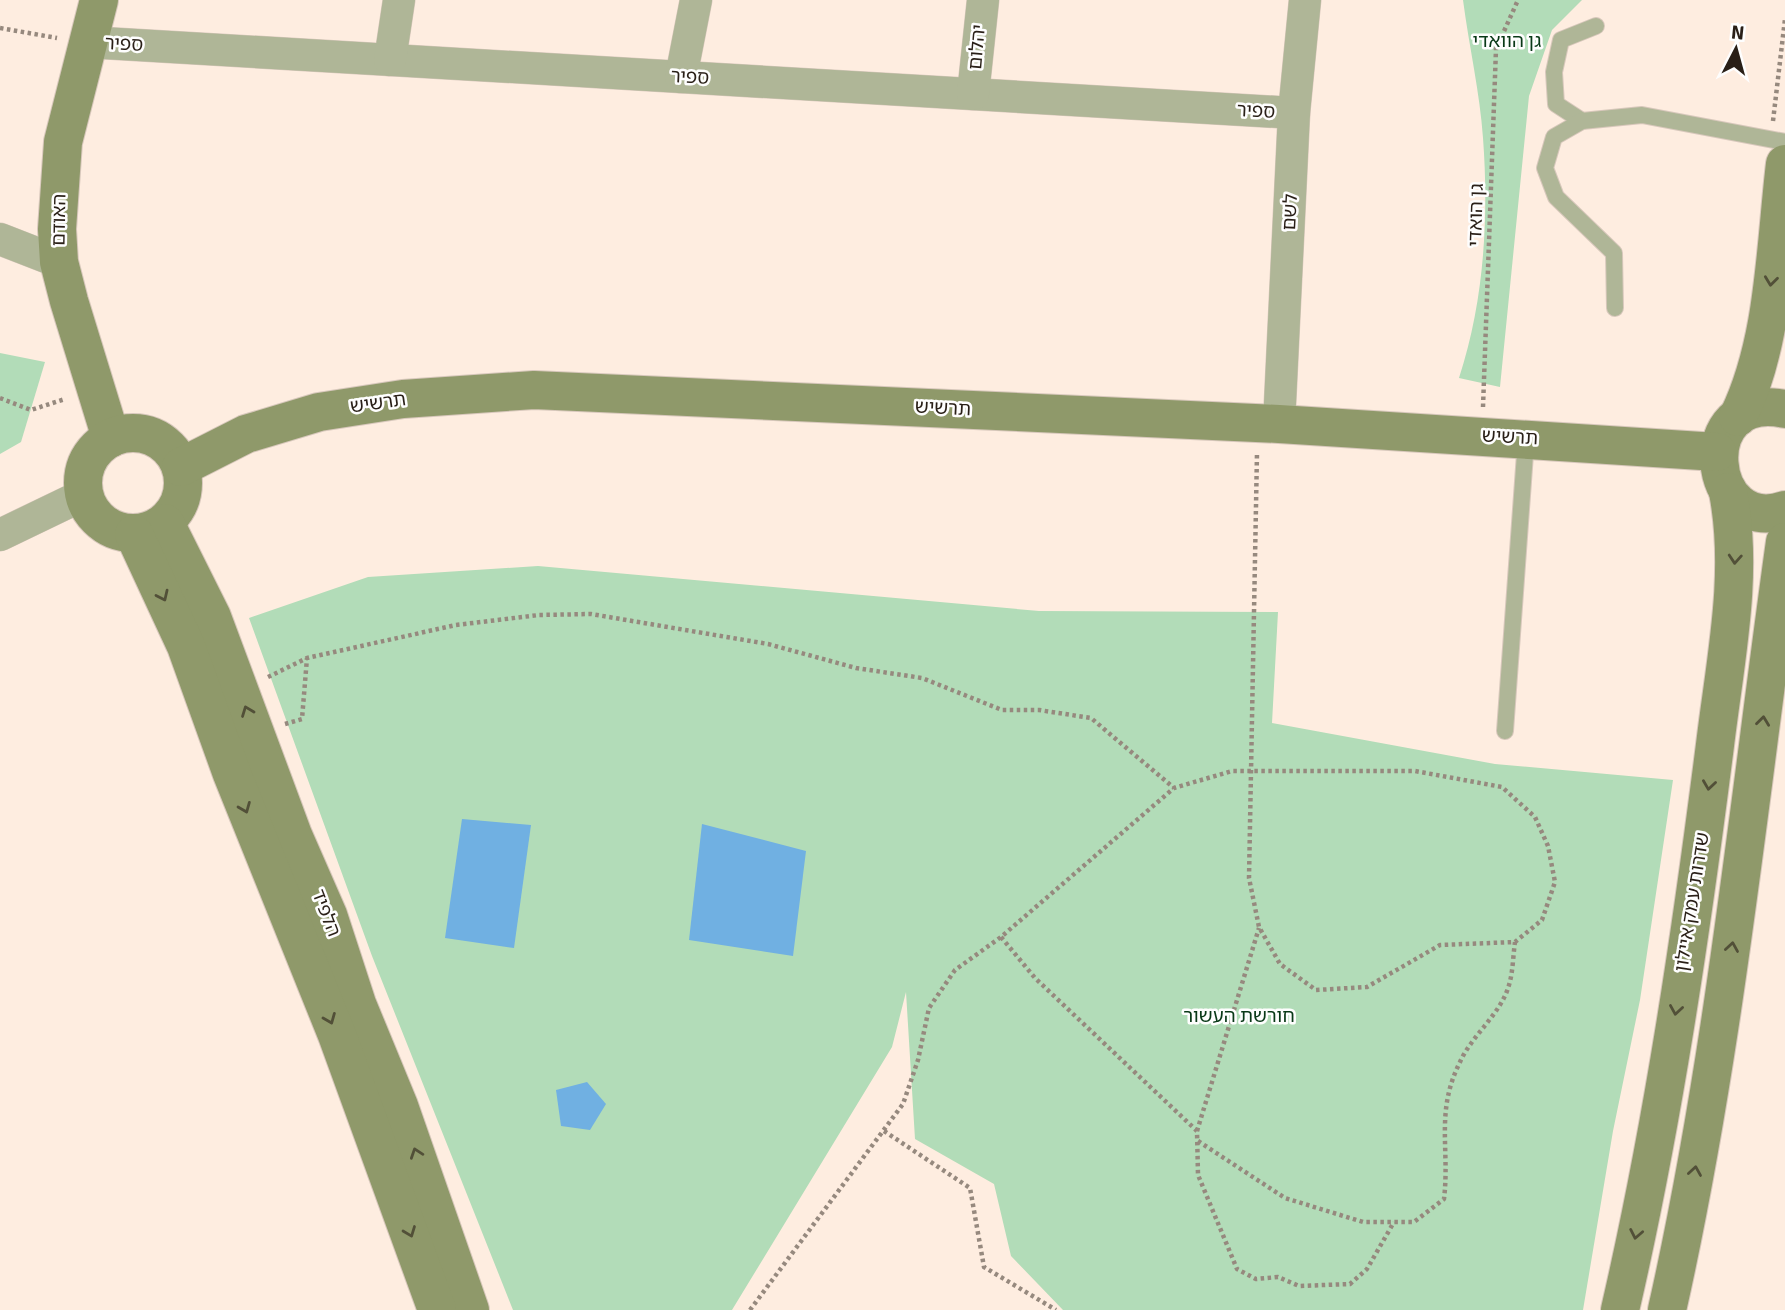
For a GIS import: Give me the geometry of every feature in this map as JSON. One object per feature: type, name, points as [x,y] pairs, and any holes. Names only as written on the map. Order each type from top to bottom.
[{"type":"street","name":"האודם","points":[[99,0],[86,42],[63,142],[57,229],[59,262],[111,438]]},
{"type":"street","points":[[390,60],[399,0]]},
{"type":"street","points":[[681,77],[696,0]]},
{"type":"street","name":"יהלום","points":[[973,94],[983,0]]},
{"type":"street","name":"לשם","points":[[1268,423],[1305,0]]},
{"type":"street","name":"ספיר","points":[[86,42],[1294,113]]},
{"type":"street","points":[[1717,453],[1726,430],[1738,417],[1753,387],[1760,355],[1785,164]]},
{"type":"street","points":[[0,239],[59,262]]},
{"type":"street","name":"תרשיש","points":[[181,467],[246,434],[319,412],[403,399],[534,390],[1268,423],[1526,438],[1717,453]]},
{"type":"street","points":[[1738,417],[1755,408],[1785,409]]},
{"type":"street","points":[[127,433],[144,434],[160,440],[173,452],[181,467],[182,497],[150,528],[112,529],[94,515],[83,495],[85,468],[90,456],[111,438],[127,433]]},
{"type":"street","name":"שדרות עמק איילון","points":[[1620,1310],[1648,1176],[1710,780],[1736,542],[1728,492],[1718,470],[1717,453]]},
{"type":"street","points":[[1728,492],[1752,509],[1785,510]]},
{"type":"street","points":[[0,535],[83,495]]},
{"type":"street","name":"הלפיד","points":[[150,528],[212,617],[400,1106],[470,1310]]},
{"type":"street","name":"הלפיד","points":[[150,528],[186,646],[232,774],[346,1061],[437,1310]]},
{"type":"street","points":[[1667,1310],[1693,1184],[1737,919],[1785,542]]},
{"type":"lane","points":[[1582,121],[1556,104],[1554,72],[1561,40],[1596,26]]},
{"type":"lane","points":[[1615,308],[1614,253],[1556,197],[1545,168],[1554,137],[1582,121],[1643,115],[1785,142]]},
{"type":"lane","points":[[1505,731],[1526,438]]},
{"type":"path","name":"גן הואדי","points":[[1482,436],[1496,49],[1518,0]]},
{"type":"path","points":[[0,28],[86,42]]},
{"type":"path","points":[[0,398],[31,410]]},
{"type":"path","points":[[750,1310],[903,1104],[918,1060],[929,1008],[955,970],[1001,937],[1174,788],[1232,771],[1249,771],[1415,771],[1502,787],[1535,817],[1548,846],[1555,882],[1542,920],[1515,942],[1440,945],[1367,987],[1316,990],[1280,964],[1259,927],[1249,878],[1249,771],[1268,423]]},
{"type":"path","points":[[240,691],[307,657],[456,625],[538,615],[591,614],[768,644],[856,668],[922,678],[1002,710],[1039,710],[1091,718],[1174,788]]},
{"type":"path","points":[[253,727],[268,729],[302,719],[307,657]]},
{"type":"path","points":[[1259,927],[1198,1131],[1198,1175],[1237,1269],[1256,1279],[1278,1277],[1299,1286],[1350,1284],[1367,1269],[1394,1222]]},
{"type":"path","points":[[1001,937],[1035,978],[1198,1131]]},
{"type":"path","points":[[1198,1141],[1285,1198],[1363,1222],[1414,1222],[1444,1199],[1447,1171],[1443,1141],[1444,1110],[1460,1061],[1509,986],[1515,942]]},
{"type":"path","points":[[884,1131],[970,1188],[984,1267],[1056,1310]]},
{"type":"green space","name":"גן הוואדי","points":[[1463,0],[1582,0],[1552,30],[1529,96],[1500,387],[1459,378],[1474,319],[1485,229],[1482,121]]},
{"type":"green space","points":[[0,353],[45,362],[21,442],[0,454]]},
{"type":"green space","name":"חורשת העשור","points":[[538,566],[1039,611],[1278,612],[1272,723],[1495,764],[1673,780],[1640,1000],[1613,1131],[1583,1310],[1063,1310],[1011,1256],[994,1184],[915,1139],[906,992],[892,1047],[732,1310],[513,1310],[372,956],[249,618],[368,577]]},
{"type":"water","points":[[462,819],[531,825],[514,948],[445,938]]},
{"type":"water","points":[[702,824],[806,851],[793,956],[689,940]]},
{"type":"water","points":[[587,1082],[606,1104],[590,1130],[561,1126],[556,1090]]}]
